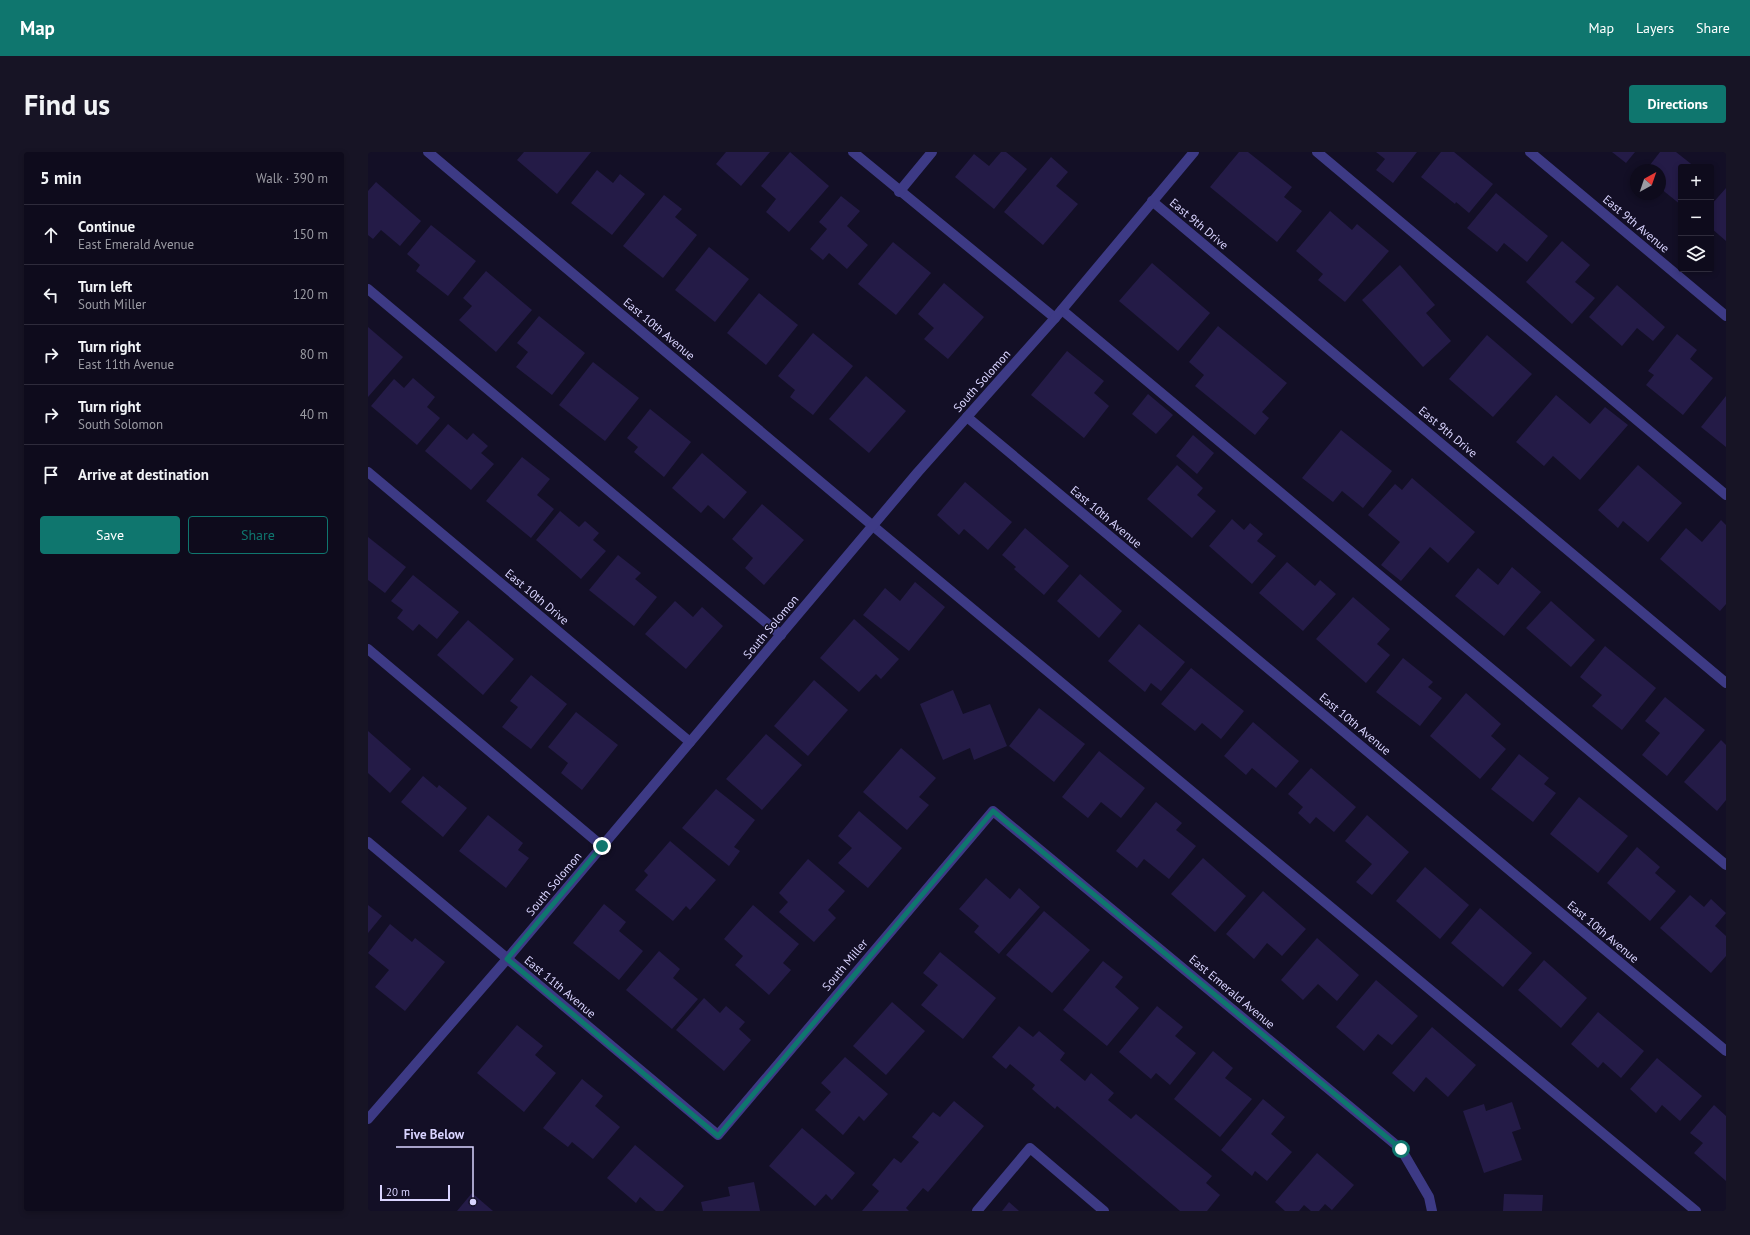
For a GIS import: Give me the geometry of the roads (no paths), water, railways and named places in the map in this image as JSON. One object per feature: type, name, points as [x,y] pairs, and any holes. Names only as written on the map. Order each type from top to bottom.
[{"type":"street","name":"East 10th Avenue","points":[[428,152],[873,526],[1696,1211]]},
{"type":"street","points":[[853,152],[899,192],[1055,318]]},
{"type":"street","points":[[899,192],[932,152]]},
{"type":"street","name":"South Solomon","points":[[368,1119],[507,959],[918,472],[1062,310],[1194,152]]},
{"type":"street","points":[[1317,152],[1726,494]]},
{"type":"street","name":"East 9th Avenue","points":[[1530,152],[1726,316]]},
{"type":"street","name":"East 9th Drive","points":[[1152,201],[1726,683]]},
{"type":"street","points":[[368,289],[781,635]]},
{"type":"street","points":[[1062,310],[1726,865]]},
{"type":"street","name":"East 10th Avenue","points":[[967,417],[1726,1051]]},
{"type":"street","name":"East 10th Drive","points":[[368,472],[690,742]]},
{"type":"street","points":[[368,649],[602,846]]},
{"type":"street","name":"South Miller","points":[[718,1136],[993,811]]},
{"type":"street","name":"East Emerald Avenue","points":[[993,811],[1401,1149],[1429,1197],[1432,1211]]},
{"type":"street","name":"East 11th Avenue","points":[[368,842],[718,1136]]},
{"type":"street","points":[[978,1211],[1030,1148],[1104,1211]]},
{"type":"place","name":"Five Below","points":[[473,1202]]}]
